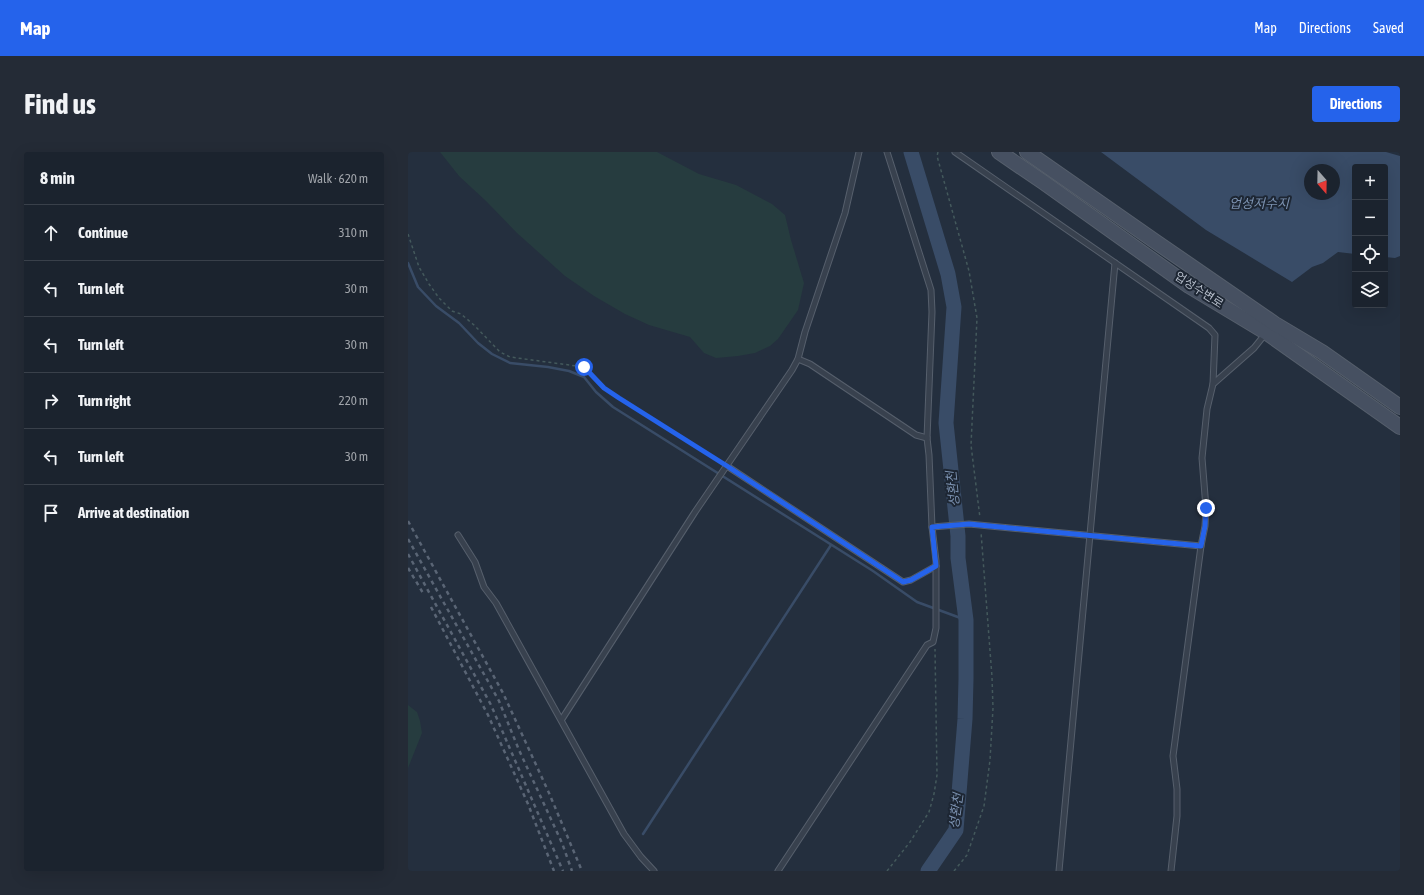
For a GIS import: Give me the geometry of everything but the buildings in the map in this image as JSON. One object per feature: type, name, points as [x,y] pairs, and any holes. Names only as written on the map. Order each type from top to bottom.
[{"type":"main road","name":"업성수변로","points":[[999,152],[1189,286],[1322,352],[1400,407]]},
{"type":"main road","name":"업성수변로","points":[[1027,152],[1271,328],[1400,427]]},
{"type":"lane","points":[[562,719],[717,480],[792,370],[798,358],[805,332],[845,213],[859,152]]},
{"type":"lane","points":[[778,871],[927,645],[933,642],[936,628],[936,566],[932,527],[927,438],[932,312],[930,290],[887,152]]},
{"type":"lane","points":[[955,152],[1209,328],[1215,335],[1213,384],[1207,409],[1202,458],[1206,508],[1205,526],[1201,546],[1173,756],[1177,789],[1177,816],[1171,871]]},
{"type":"lane","points":[[1059,871],[1115,263]]},
{"type":"lane","points":[[1213,384],[1254,348],[1271,328]]},
{"type":"lane","points":[[798,358],[810,364],[916,435],[927,438]]},
{"type":"lane","points":[[725,468],[903,582],[911,580],[936,566]]},
{"type":"lane","points":[[932,527],[969,524],[1090,534],[1201,546]]},
{"type":"lane","points":[[458,535],[475,562],[484,587],[496,603],[562,719],[624,834],[641,857],[654,871]]},
{"type":"path","points":[[938,152],[937,156],[969,271],[977,318],[971,445],[981,525],[993,708],[990,760],[984,806],[967,855],[954,871]]},
{"type":"path","points":[[408,234],[419,266],[432,289],[452,311],[461,314],[500,352],[510,358],[584,367],[604,388],[725,468]]},
{"type":"path","points":[[887,871],[910,842],[929,812],[934,794],[937,775],[936,652],[933,642]]},
{"type":"green space","points":[[440,152],[657,152],[699,174],[736,185],[772,204],[785,215],[804,283],[798,310],[778,339],[770,346],[755,353],[716,358],[704,353],[690,337],[649,325],[625,314],[594,296],[565,276],[517,233],[459,176]]},
{"type":"green space","points":[[408,705],[417,712],[422,733],[408,768]]},
{"type":"water","name":"업성저수지","points":[[1101,152],[1386,152],[1400,156],[1400,256],[1395,258],[1388,257],[1388,164],[1352,164],[1352,254],[1338,252],[1323,263],[1312,267],[1292,282],[1206,230]]},
{"type":"waterway","name":"성환천","points":[[911,152],[948,274],[954,307],[946,423],[958,536],[958,558],[966,620],[965,719],[956,830],[928,871]]},
{"type":"waterway","points":[[408,263],[418,287],[436,306],[459,323],[478,343],[492,354],[510,363],[548,367],[569,371],[584,377],[596,392],[613,407],[873,571],[917,602],[966,620]]},
{"type":"waterway","points":[[643,834],[831,545]]},
{"type":"railway","points":[[408,521],[503,693],[549,793],[582,871]]},
{"type":"railway","points":[[408,539],[499,701],[519,750],[562,843],[572,871]]},
{"type":"railway","points":[[408,554],[491,705],[563,871]]},
{"type":"railway","points":[[408,568],[423,593]]},
{"type":"railway","points":[[431,607],[488,715],[528,804],[554,871]]},
{"type":"route","points":[[584,367],[604,388],[727,466],[903,582],[911,580],[936,566],[932,527],[969,524],[1090,534],[1201,546],[1205,526],[1206,508]]}]
